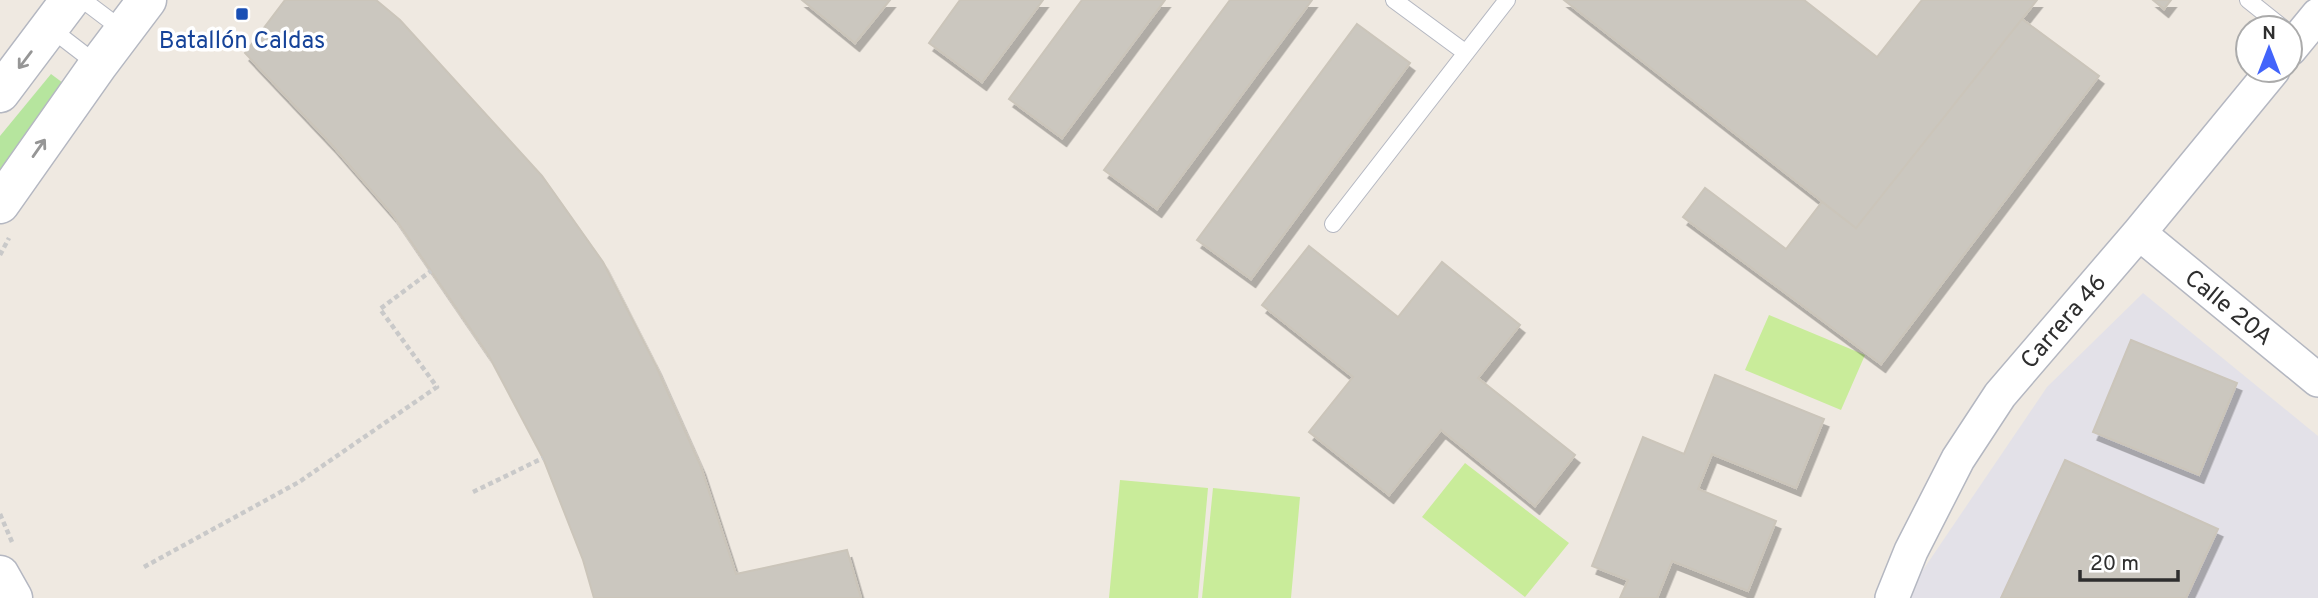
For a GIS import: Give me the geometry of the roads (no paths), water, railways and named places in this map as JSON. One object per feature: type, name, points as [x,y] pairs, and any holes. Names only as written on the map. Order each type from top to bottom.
[{"type":"main road","points":[[0,204],[97,65],[147,0]]},
{"type":"main road","points":[[0,93],[59,13]]},
{"type":"main road","points":[[0,575],[13,598]]},
{"type":"street","name":"Carrera 46","points":[[1892,598],[1911,551],[1958,459],[2000,395],[2139,233],[2261,84]]},
{"type":"street","name":"Calle 20A","points":[[2139,233],[2318,380]]},
{"type":"lane","points":[[83,0],[124,31]]},
{"type":"lane","points":[[1394,0],[1466,53]]},
{"type":"lane","points":[[1334,223],[1507,0]]},
{"type":"lane","points":[[2248,0],[2268,14]]},
{"type":"lane","points":[[2313,0],[2318,4]]},
{"type":"lane","points":[[59,13],[97,65]]},
{"type":"place","name":"Batallón Caldas","points":[[242,14]]}]
